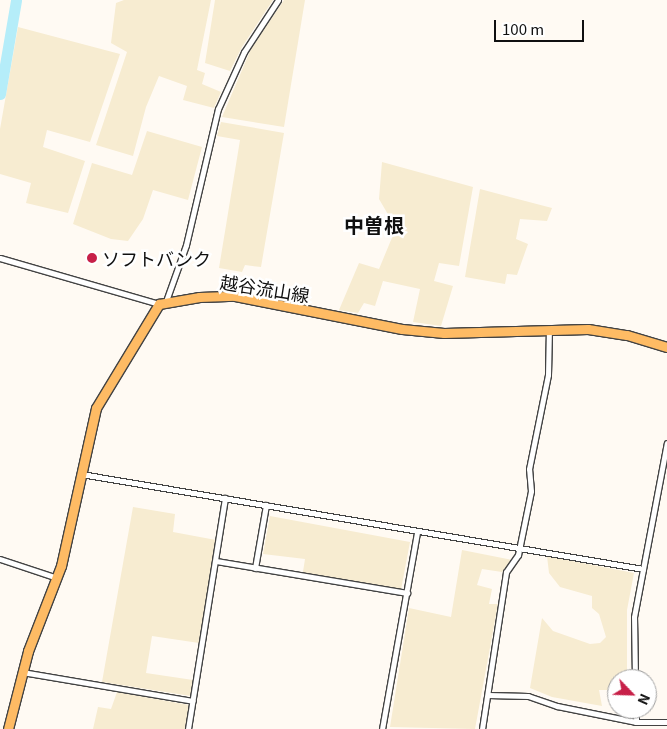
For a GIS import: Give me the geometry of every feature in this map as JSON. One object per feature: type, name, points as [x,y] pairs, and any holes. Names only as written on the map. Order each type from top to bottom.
[{"type":"main road","name":"越谷流山線","points":[[163,303],[234,296],[434,332],[549,328],[609,331],[667,347]]},
{"type":"main road","points":[[8,729],[22,672],[57,578],[100,399],[163,303]]},
{"type":"street","points":[[0,258],[163,303],[186,245],[218,109],[244,52],[278,0]]},
{"type":"street","points":[[482,729],[506,572],[519,549],[531,491],[529,469],[548,375],[549,328]]},
{"type":"street","points":[[635,669],[634,618],[667,443]]},
{"type":"street","points":[[81,474],[643,569]]},
{"type":"street","points":[[188,729],[225,498]]},
{"type":"street","points":[[255,568],[266,505]]},
{"type":"street","points":[[382,729],[417,532]]},
{"type":"street","points":[[0,560],[57,578]]},
{"type":"street","points":[[216,562],[407,593]]},
{"type":"street","points":[[22,672],[193,701]]},
{"type":"street","points":[[488,695],[528,696],[557,706],[636,722],[667,722]]},
{"type":"shaded area","points":[[124,0],[211,0],[197,70],[205,73],[202,84],[221,92],[214,108],[183,100],[187,86],[159,76],[146,107],[133,156],[96,145],[127,52],[111,43],[116,3]]},
{"type":"shaded area","points":[[215,0],[273,0],[242,47],[230,71],[205,63]]},
{"type":"shaded area","points":[[284,0],[305,0],[284,127],[222,117],[251,49]]},
{"type":"shaded area","points":[[18,27],[120,54],[90,142],[47,130],[43,147],[85,161],[68,213],[26,203],[31,183],[0,174],[0,129]]},
{"type":"shaded area","points":[[221,122],[284,133],[261,267],[245,265],[242,272],[219,268],[240,140],[217,136]]},
{"type":"shaded area","points":[[147,131],[202,147],[188,200],[153,190],[143,219],[128,241],[111,239],[73,224],[92,163],[132,175]]},
{"type":"shaded area","points":[[382,162],[473,187],[459,266],[439,263],[434,281],[453,286],[441,326],[413,322],[420,289],[383,281],[375,306],[364,303],[358,313],[339,310],[359,263],[379,269],[396,228],[379,199]]},
{"type":"shaded area","points":[[480,189],[552,208],[547,221],[520,219],[516,239],[528,244],[517,275],[507,274],[505,284],[465,277]]},
{"type":"shaded area","points":[[133,507],[175,514],[173,532],[216,540],[199,643],[152,636],[146,673],[193,680],[191,696],[102,682]]},
{"type":"shaded area","points":[[270,516],[410,542],[400,595],[302,578],[305,559],[263,554]]},
{"type":"shaded area","points":[[462,550],[512,560],[502,572],[482,569],[477,585],[492,589],[489,604],[498,604],[475,729],[390,727],[409,608],[451,617]]},
{"type":"shaded area","points":[[547,556],[634,573],[627,610],[627,669],[607,669],[607,690],[599,690],[602,706],[552,697],[530,688],[542,618],[553,631],[590,644],[600,643],[606,637],[599,614],[592,608],[592,596],[560,587],[549,573]]},
{"type":"shaded area","points":[[117,692],[189,705],[185,729],[93,729],[98,707],[111,709]]},
{"type":"waterway","points":[[0,94],[16,0]]},
{"type":"place","name":"ソフトバンク","points":[[92,258]]},
{"type":"district","name":"中曽根","points":[[374,224]]}]
